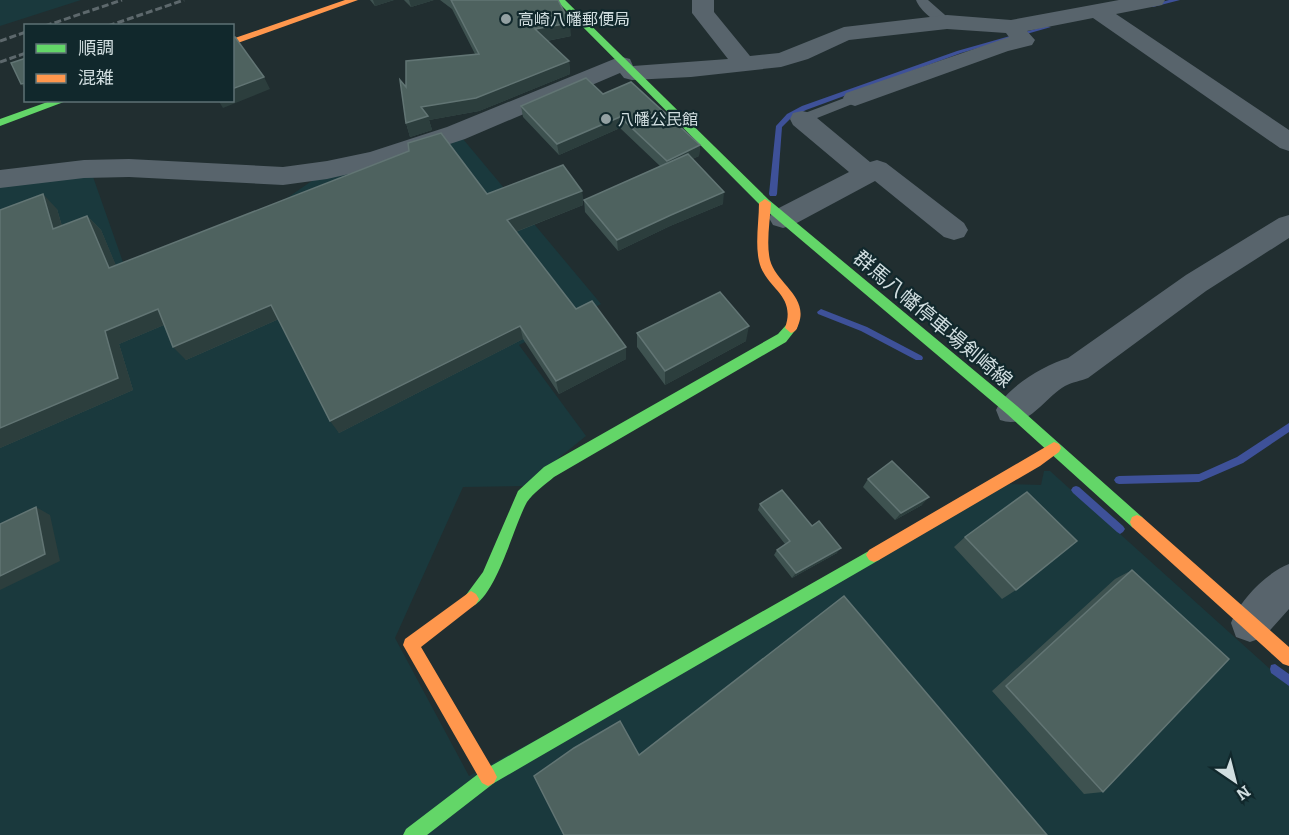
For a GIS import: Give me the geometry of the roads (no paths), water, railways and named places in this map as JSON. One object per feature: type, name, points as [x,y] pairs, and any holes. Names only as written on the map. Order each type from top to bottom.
[{"type":"street","points":[[234,41],[354,0]]},
{"type":"street","name":"群馬八幡停車場剣崎線","points":[[560,0],[627,69],[774,211],[1011,410],[1289,658]]},
{"type":"street","points":[[704,0],[703,13],[745,65]]},
{"type":"street","points":[[0,179],[84,169],[129,168],[283,176],[309,174],[339,169],[428,143],[627,69],[745,65],[781,60],[844,34],[947,22],[1011,27],[1154,0]]},
{"type":"street","points":[[1099,12],[1289,142]]},
{"type":"street","points":[[855,98],[1000,46],[1024,40],[1011,27]]},
{"type":"street","points":[[0,123],[58,102]]},
{"type":"street","points":[[802,119],[867,173]]},
{"type":"street","points":[[488,777],[411,645],[480,590],[488,577],[523,496],[549,472],[783,338],[792,329],[796,322],[796,310],[787,292],[765,265],[774,211],[877,169],[954,230]]},
{"type":"street","points":[[1011,410],[1056,375],[1077,369],[1196,283],[1289,225]]},
{"type":"street","points":[[412,835],[488,777],[1035,462],[1054,448]]},
{"type":"street","points":[[1250,623],[1289,582]]},
{"type":"lane","points":[[922,0],[924,5],[947,22]]},
{"type":"lane","points":[[802,119],[855,98]]},
{"type":"waterway","points":[[1153,5],[1177,0]]},
{"type":"waterway","points":[[773,194],[779,126],[789,116],[804,108],[959,52],[1048,27]]},
{"type":"waterway","points":[[821,312],[864,329],[919,358]]},
{"type":"waterway","points":[[1119,480],[1199,478],[1240,460],[1289,427]]},
{"type":"waterway","points":[[1076,490],[1120,529]]},
{"type":"waterway","points":[[1275,669],[1289,681]]},
{"type":"railway","points":[[51,24],[122,0]]},
{"type":"railway","points":[[114,24],[184,0]]},
{"type":"railway","points":[[0,41],[24,33]]},
{"type":"railway","points":[[0,62],[24,54]]},
{"type":"place","name":"高崎八幡郵便局","points":[[506,19]]},
{"type":"place","name":"八幡公民館","points":[[606,119]]}]
